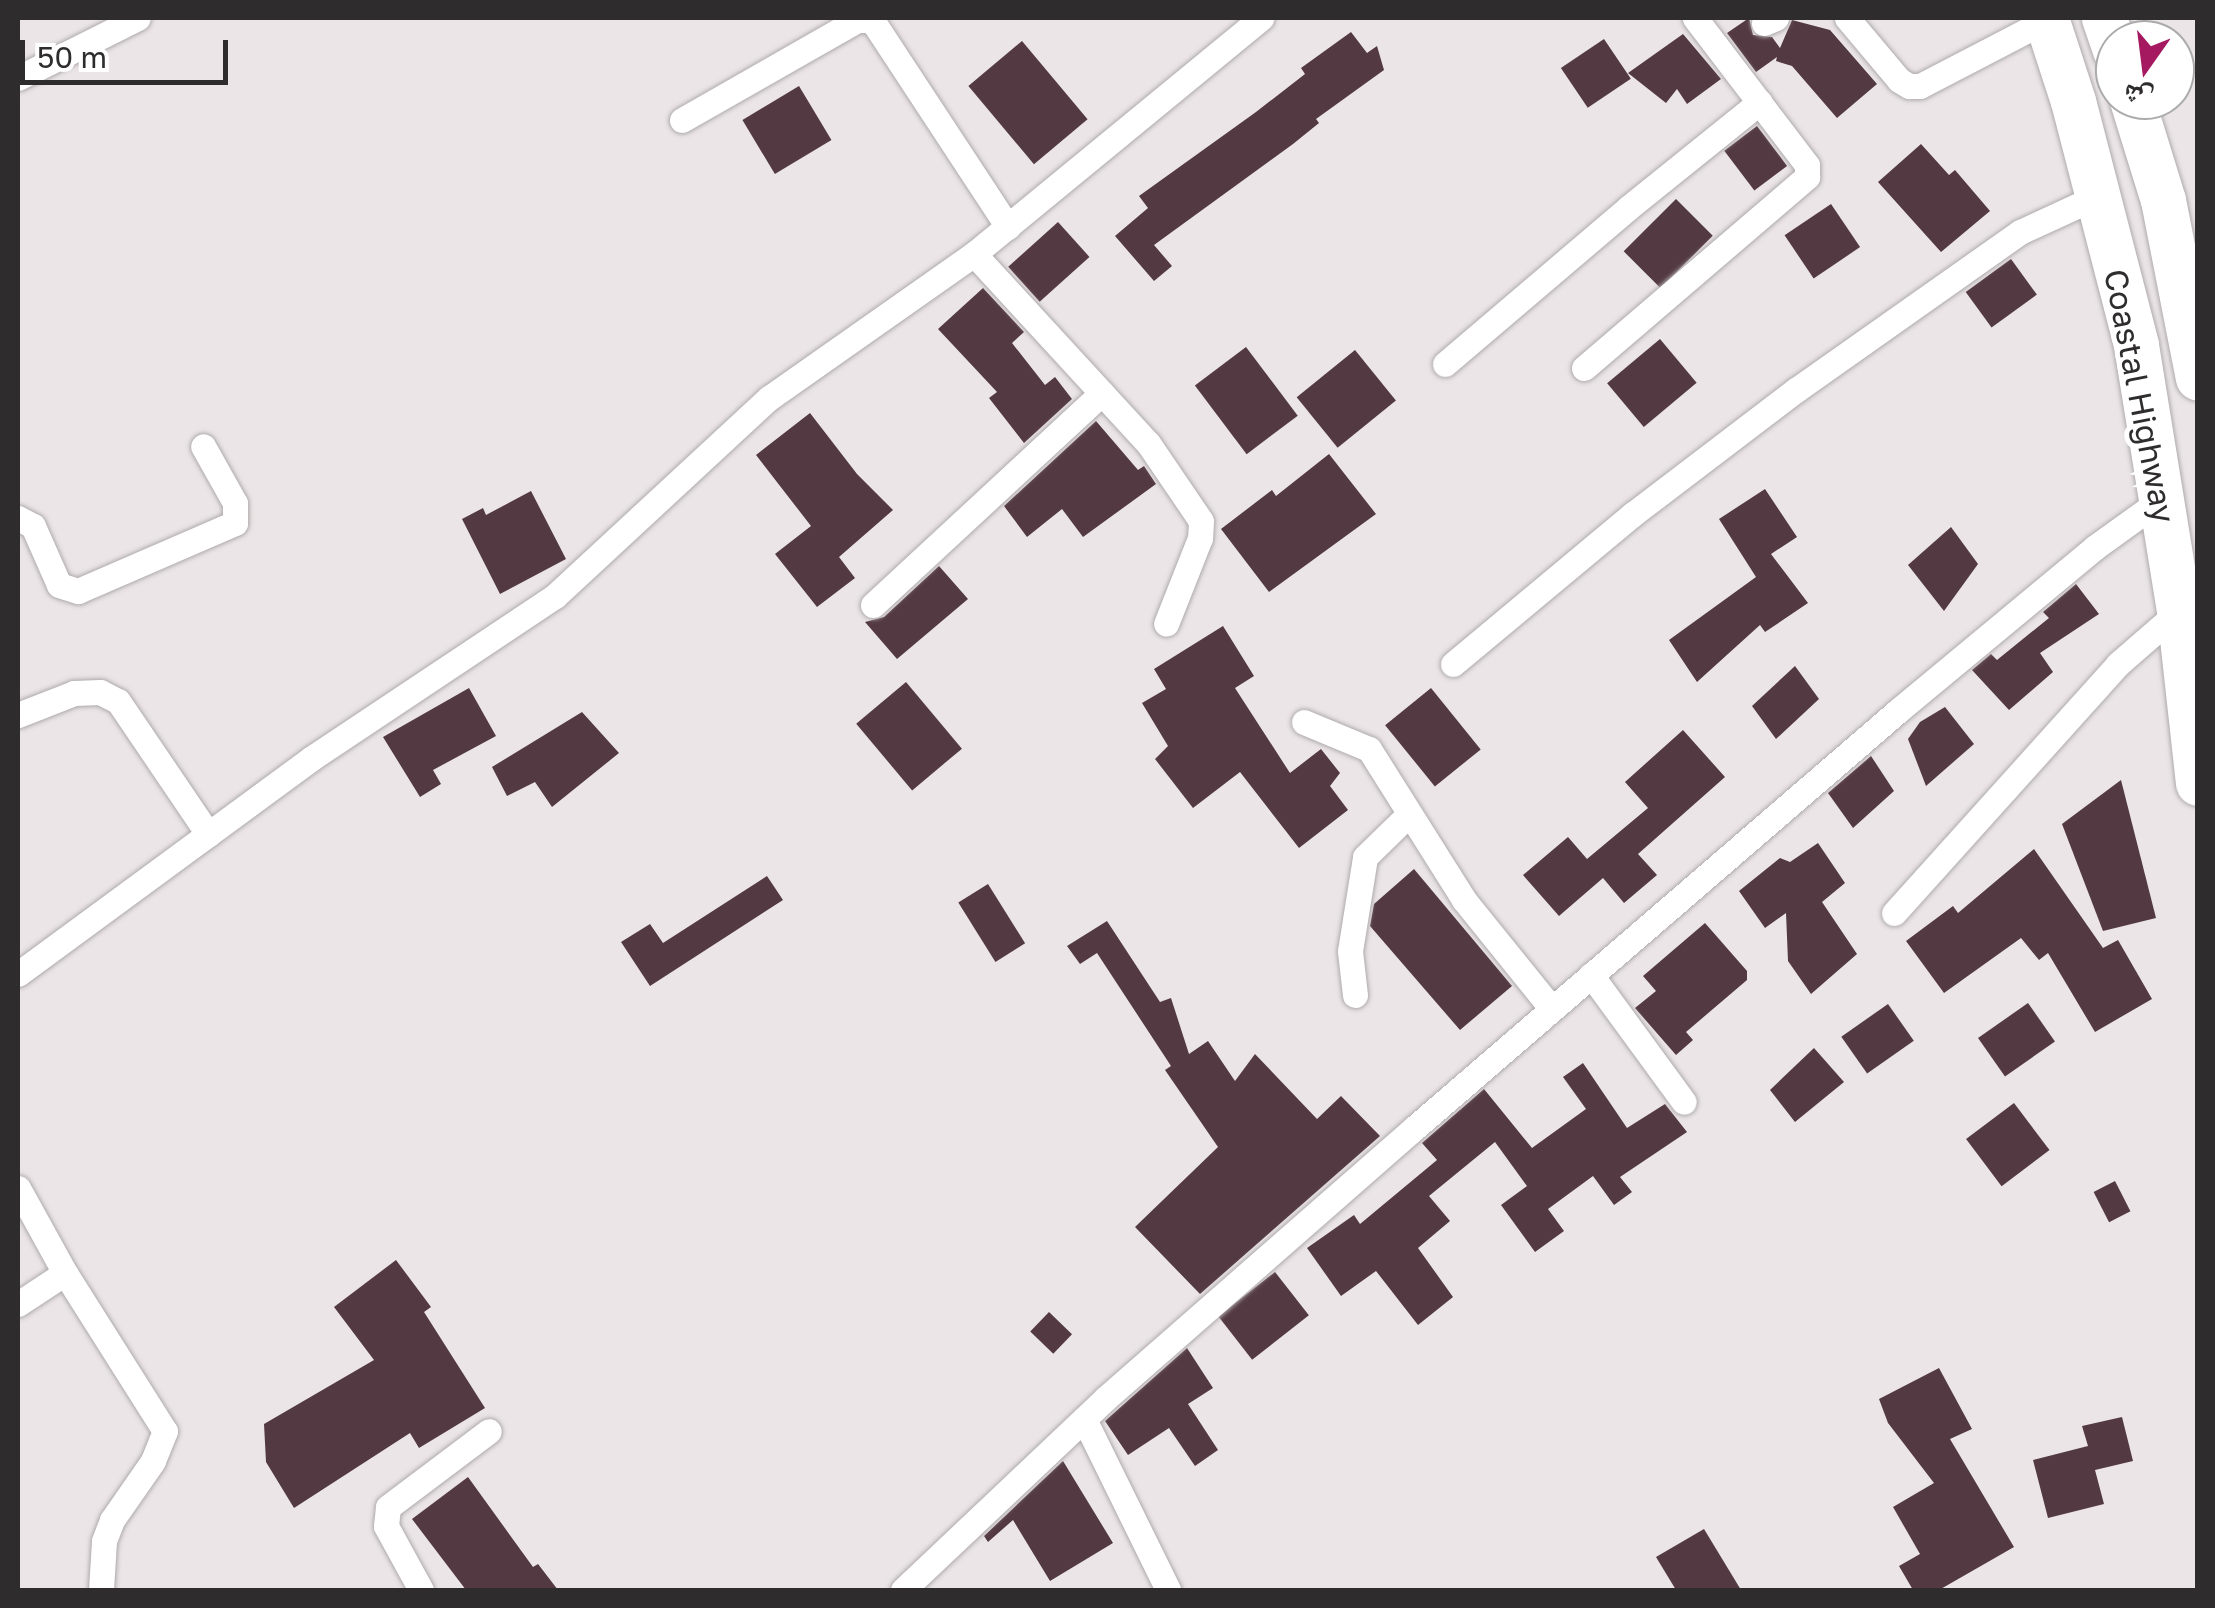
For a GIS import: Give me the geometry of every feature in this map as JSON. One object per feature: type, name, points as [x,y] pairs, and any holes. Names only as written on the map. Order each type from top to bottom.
[{"type":"highway","name":"Coastal Highway","points":[[2046,18],[2136,345],[2179,611],[2198,782]]},
{"type":"highway","name":"Coastal Highway","points":[[2138,120],[2163,200],[2198,378]]},
{"type":"street","points":[[18,78],[138,18]]},
{"type":"street","points":[[18,974],[312,758],[554,596],[769,398],[974,254],[1261,18]]},
{"type":"street","points":[[1584,368],[1807,177],[1808,165],[1695,18]]},
{"type":"street","points":[[1847,18],[1899,80],[1909,86],[1920,86],[2046,18]]},
{"type":"street","points":[[682,120],[857,20],[867,20],[874,23],[1008,227]]},
{"type":"street","points":[[1445,364],[1760,102]]},
{"type":"street","points":[[1453,664],[1632,514],[1796,390],[2020,232],[2096,196]]},
{"type":"street","points":[[974,254],[1148,443],[1200,521],[1200,538],[1166,624]]},
{"type":"street","points":[[873,605],[1102,393]]},
{"type":"street","points":[[18,518],[33,526],[59,585],[78,590],[234,523],[235,504],[203,446]]},
{"type":"street","points":[[903,1590],[1084,1419],[1552,1008],[2058,577],[2162,499]]},
{"type":"street","points":[[1894,913],[2118,664],[2179,611]]},
{"type":"street","points":[[18,715],[74,693],[100,692],[118,701],[134,719],[208,834]]},
{"type":"street","points":[[1304,722],[1369,749],[1464,900],[1552,1008]]},
{"type":"street","points":[[1355,995],[1350,951],[1366,857],[1408,815]]},
{"type":"street","points":[[1591,975],[1684,1102]]},
{"type":"street","points":[[18,1188],[65,1274],[165,1431],[153,1460],[112,1520],[104,1541],[101,1590]]},
{"type":"street","points":[[18,1304],[65,1274]]},
{"type":"street","points":[[1084,1419],[1168,1590]]},
{"type":"street","points":[[421,1590],[386,1526],[388,1507],[489,1431]]},
{"type":"building","points":[[1749,18],[1753,35],[1772,37],[1780,48],[1792,20],[1830,30],[1877,84],[1837,118],[1792,66],[1776,61],[1777,57],[1756,72],[1727,33]]},
{"type":"building","points":[[1351,32],[1367,53],[1377,46],[1384,70],[1316,119],[1319,123],[1293,144],[1154,245],[1172,266],[1154,281],[1115,236],[1148,208],[1139,196],[1256,112],[1305,74],[1301,68]]},
{"type":"building","points":[[1683,34],[1721,79],[1687,104],[1677,89],[1666,103],[1628,73]]},
{"type":"building","points":[[1604,39],[1631,79],[1588,108],[1561,68]]},
{"type":"building","points":[[1022,41],[1088,119],[1034,164],[968,86]]},
{"type":"building","points":[[799,86],[831,140],[775,174],[742,120]]},
{"type":"building","points":[[1757,126],[1787,166],[1754,191],[1724,151]]},
{"type":"building","points":[[1921,144],[1949,175],[1955,170],[1990,211],[1941,252],[1878,182]]},
{"type":"building","points":[[1676,199],[1713,236],[1660,288],[1624,251]]},
{"type":"building","points":[[1831,204],[1860,247],[1814,278],[1785,235]]},
{"type":"building","points":[[1058,222],[1089,257],[1040,302],[1008,267]]},
{"type":"building","points":[[2011,259],[2037,295],[1992,328],[1966,292]]},
{"type":"building","points":[[983,288],[1024,332],[1012,343],[1045,385],[1055,377],[1072,399],[1024,443],[989,398],[997,392],[938,329]]},
{"type":"building","points":[[1660,339],[1697,383],[1644,427],[1607,383]]},
{"type":"building","points":[[1246,347],[1298,416],[1247,454],[1195,386]]},
{"type":"building","points":[[1355,350],[1396,401],[1338,448],[1297,397]]},
{"type":"building","points":[[810,413],[857,474],[893,510],[839,557],[855,578],[817,607],[775,554],[811,526],[756,455]]},
{"type":"building","points":[[1096,421],[1138,470],[1144,466],[1156,484],[1083,537],[1062,509],[1027,537],[1004,506]]},
{"type":"building","points":[[1329,454],[1376,514],[1269,592],[1221,529],[1272,490],[1276,496]]},
{"type":"building","points":[[1765,489],[1797,537],[1771,554],[1808,603],[1765,632],[1760,625],[1697,682],[1669,640],[1756,577],[1719,519]]},
{"type":"building","points":[[531,491],[566,559],[500,594],[462,519],[483,508],[486,515]]},
{"type":"building","points":[[1951,527],[1978,564],[1944,611],[1908,565]]},
{"type":"building","points":[[939,566],[968,599],[897,659],[865,622],[884,617]]},
{"type":"building","points":[[2076,584],[2099,614],[2040,653],[2053,672],[2009,710],[1972,670],[1991,654],[1997,660],[2049,618],[2043,612]]},
{"type":"building","points":[[1223,626],[1254,676],[1235,688],[1290,773],[1321,749],[1340,773],[1330,786],[1348,810],[1299,848],[1240,772],[1193,808],[1155,759],[1168,746],[1142,703],[1166,689],[1154,669]]},
{"type":"building","points":[[1795,666],[1819,699],[1776,739],[1752,706]]},
{"type":"building","points":[[906,682],[962,749],[912,790],[856,724]]},
{"type":"building","points":[[469,688],[496,736],[433,770],[441,784],[420,797],[383,737]]},
{"type":"building","points":[[1431,688],[1481,749],[1435,787],[1385,725]]},
{"type":"building","points":[[1945,707],[1974,744],[1926,786],[1908,739],[1920,722]]},
{"type":"building","points":[[582,712],[619,753],[552,807],[535,782],[507,796],[492,767]]},
{"type":"building","points":[[1683,730],[1725,777],[1638,854],[1657,875],[1624,903],[1603,878],[1559,916],[1523,875],[1568,837],[1587,859],[1648,808],[1625,782]]},
{"type":"building","points":[[1871,756],[1894,791],[1853,828],[1828,793]]},
{"type":"building","points":[[2121,780],[2156,918],[2103,931],[2062,824]]},
{"type":"building","points":[[1818,843],[1845,883],[1822,902],[1857,954],[1811,994],[1788,961],[1786,913],[1765,928],[1739,891],[1780,858],[1790,862]]},
{"type":"building","points":[[2034,849],[2103,948],[2118,940],[2152,999],[2095,1032],[2048,953],[2039,960],[2021,938],[1944,993],[1906,941],[1953,906],[1958,913]]},
{"type":"building","points":[[1414,869],[1512,986],[1460,1030],[1370,926],[1374,904]]},
{"type":"building","points":[[767,876],[783,900],[650,986],[621,942],[650,924],[663,943]]},
{"type":"building","points":[[988,884],[1025,943],[995,962],[958,903]]},
{"type":"building","points":[[1107,921],[1160,1002],[1171,998],[1189,1054],[1208,1041],[1235,1081],[1255,1054],[1317,1119],[1341,1096],[1380,1136],[1200,1294],[1135,1227],[1218,1147],[1165,1070],[1171,1066],[1097,953],[1080,964],[1067,946]]},
{"type":"building","points":[[1705,923],[1747,971],[1747,980],[1686,1032],[1693,1040],[1676,1055],[1635,1008],[1656,991],[1643,976]]},
{"type":"building","points":[[2028,1003],[2055,1042],[2005,1076],[1978,1038]]},
{"type":"building","points":[[1888,1004],[1914,1041],[1867,1074],[1841,1037]]},
{"type":"building","points":[[1814,1048],[1844,1082],[1795,1122],[1770,1090]]},
{"type":"building","points":[[1583,1063],[1627,1128],[1665,1104],[1687,1132],[1620,1177],[1632,1192],[1614,1205],[1593,1176],[1548,1209],[1564,1231],[1535,1252],[1501,1205],[1527,1186],[1495,1142],[1429,1196],[1450,1221],[1418,1248],[1453,1297],[1418,1325],[1376,1271],[1341,1296],[1307,1248],[1354,1215],[1360,1224],[1437,1160],[1422,1143],[1484,1089],[1532,1148],[1586,1109],[1563,1077]]},
{"type":"building","points":[[2014,1103],[2050,1150],[2002,1186],[1966,1139]]},
{"type":"building","points":[[2115,1181],[2130,1211],[2109,1222],[2094,1192]]},
{"type":"building","points":[[396,1260],[431,1307],[424,1312],[485,1408],[419,1448],[410,1433],[294,1508],[266,1462],[264,1424],[374,1360],[334,1307]]},
{"type":"building","points":[[1275,1272],[1309,1315],[1252,1360],[1218,1316]]},
{"type":"building","points":[[1049,1312],[1072,1334],[1053,1354],[1030,1331]]},
{"type":"building","points":[[1187,1348],[1213,1388],[1188,1404],[1218,1450],[1195,1466],[1169,1428],[1128,1455],[1105,1421]]},
{"type":"building","points":[[1939,1368],[1972,1429],[1950,1439],[2014,1547],[1939,1590],[1913,1590],[1899,1566],[1920,1554],[1893,1507],[1934,1483],[1888,1423],[1879,1399]]},
{"type":"building","points":[[2122,1417],[2133,1461],[2095,1470],[2104,1504],[2048,1518],[2033,1460],[2088,1446],[2082,1426]]},
{"type":"building","points":[[1063,1461],[1113,1543],[1050,1581],[1013,1520],[988,1542],[984,1536]]},
{"type":"building","points":[[468,1477],[533,1567],[538,1564],[558,1590],[466,1590],[412,1519]]},
{"type":"building","points":[[1704,1529],[1741,1590],[1676,1590],[1656,1557]]}]
